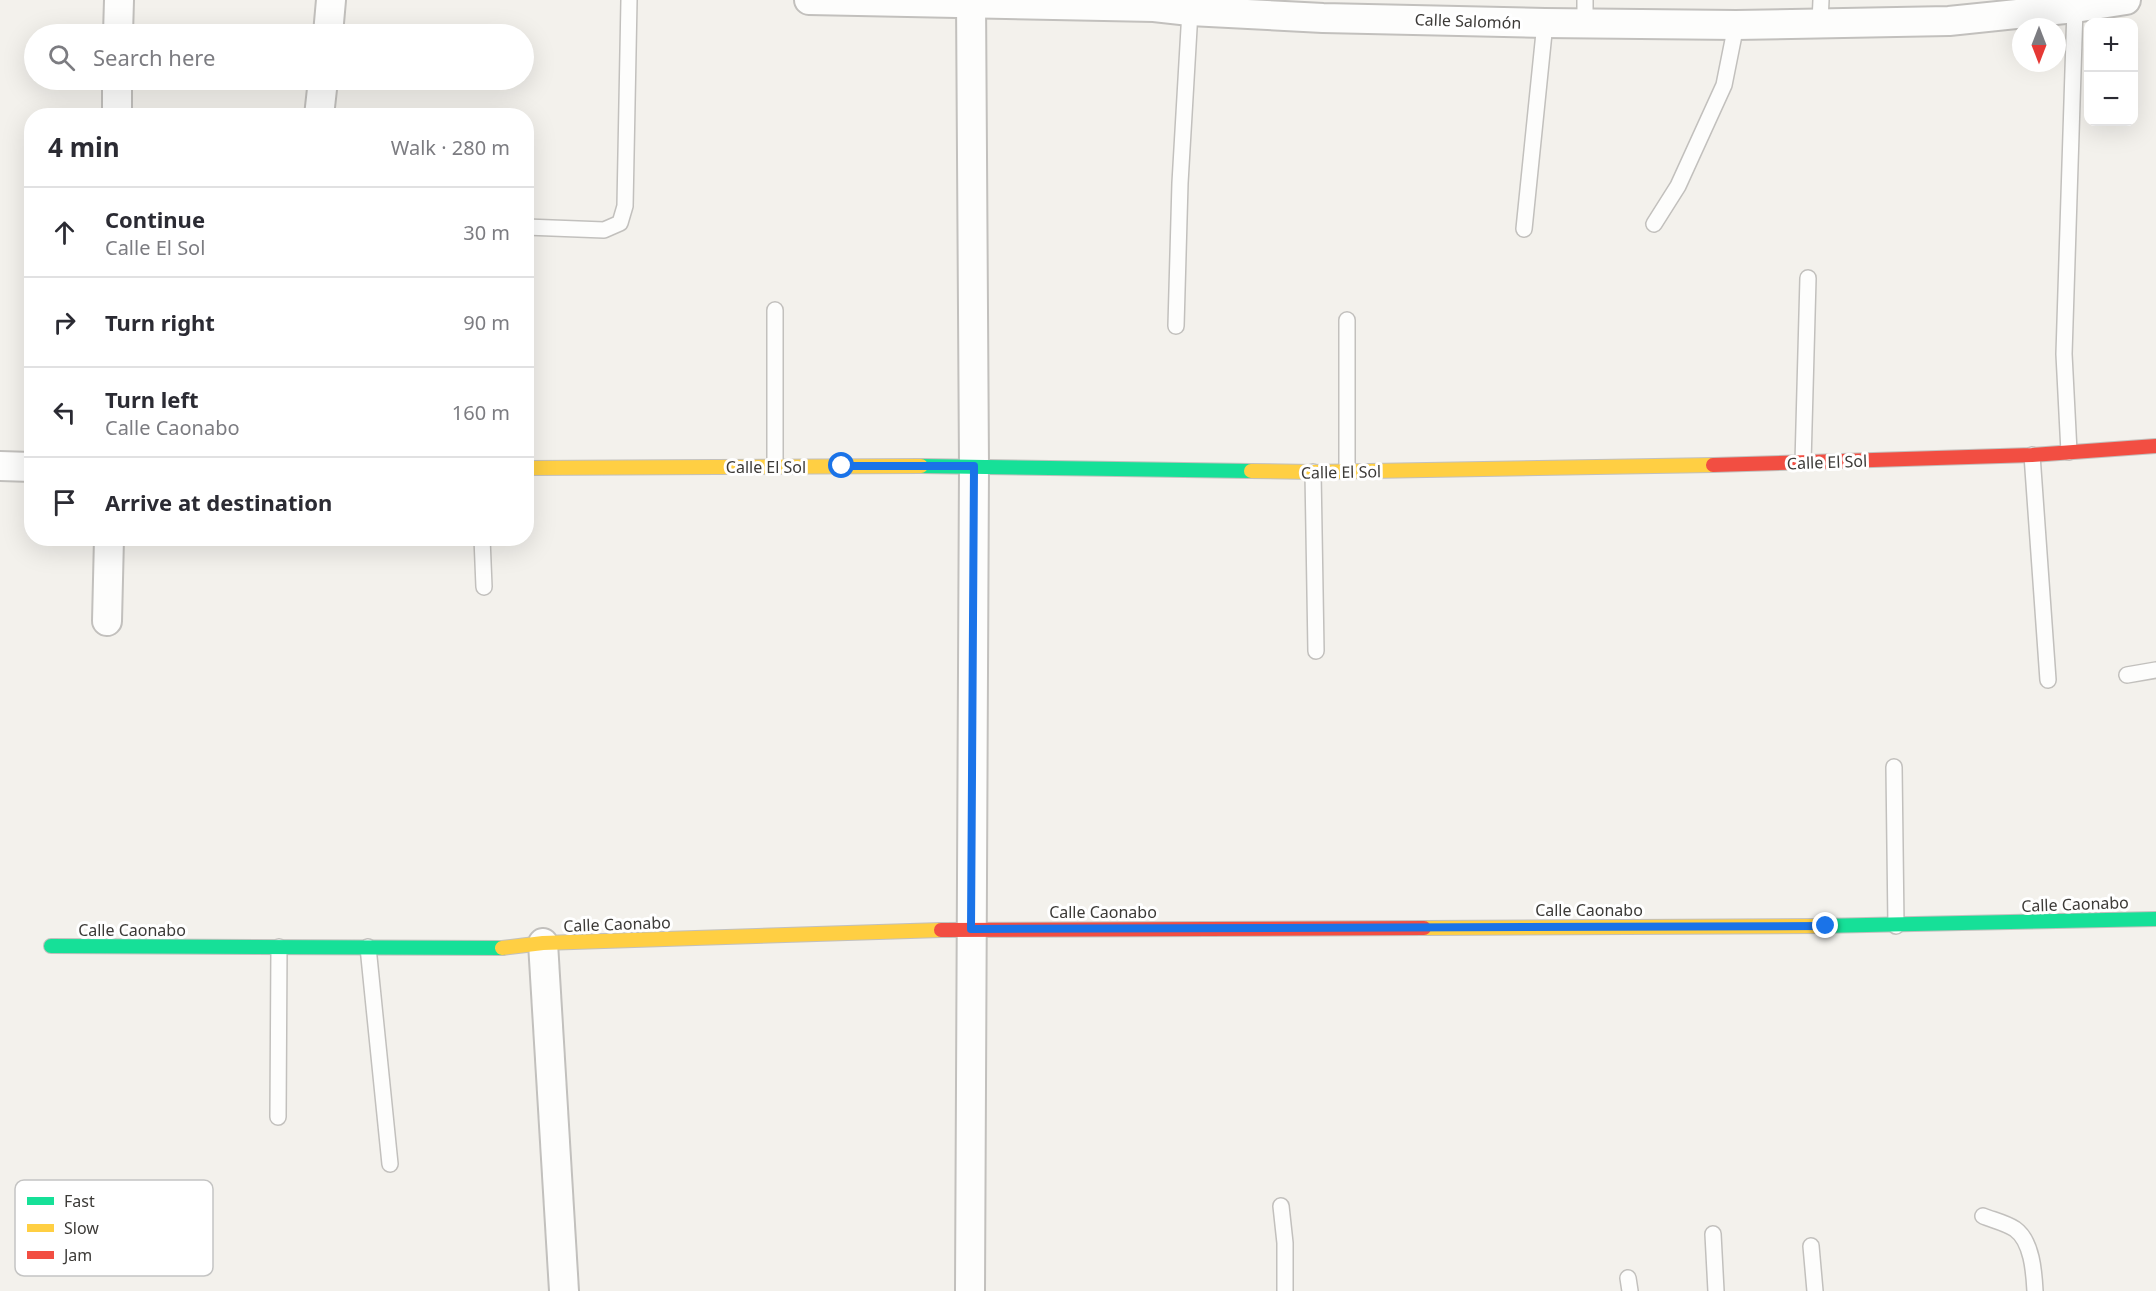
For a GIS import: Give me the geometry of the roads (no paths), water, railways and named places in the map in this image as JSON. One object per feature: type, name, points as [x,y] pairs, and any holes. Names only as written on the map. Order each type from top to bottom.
[{"type":"street","points":[[118,24],[119,0]]},
{"type":"street","points":[[329,24],[331,0]]},
{"type":"street","name":"Calle Salomón","points":[[809,0],[971,1],[1154,7],[1190,11],[1323,9],[1545,24],[1585,12],[1736,25],[1821,11],[1949,21],[1999,8],[2074,8],[2126,0]]},
{"type":"street","points":[[970,1291],[974,466],[971,1]]},
{"type":"street","points":[[117,90],[117,108]]},
{"type":"street","points":[[320,108],[322,90]]},
{"type":"street","name":"Calle El Sol","points":[[534,468],[974,466],[1347,472],[1803,463],[2032,454],[2156,446]]},
{"type":"street","points":[[0,466],[24,467]]},
{"type":"street","points":[[107,621],[109,546]]},
{"type":"street","name":"Calle Caonabo","points":[[51,946],[510,948],[543,943],[971,929],[1896,926],[2156,919]]},
{"type":"street","points":[[543,943],[564,1291]]},
{"type":"lane","points":[[534,227],[604,230],[620,223],[625,206],[629,0]]},
{"type":"lane","points":[[2069,452],[2064,354],[2074,8]]},
{"type":"lane","points":[[1176,326],[1180,183],[1190,11]]},
{"type":"lane","points":[[1524,229],[1545,24]]},
{"type":"lane","points":[[1654,224],[1678,186],[1724,85],[1736,25]]},
{"type":"lane","points":[[1803,463],[1808,278]]},
{"type":"lane","points":[[775,309],[775,467]]},
{"type":"lane","points":[[1347,320],[1347,472]]},
{"type":"lane","points":[[2032,454],[2048,680]]},
{"type":"lane","points":[[1313,472],[1316,651]]},
{"type":"lane","points":[[482,546],[484,587]]},
{"type":"lane","points":[[2127,675],[2156,670]]},
{"type":"lane","points":[[1894,767],[1896,926]]},
{"type":"lane","points":[[278,1117],[279,947]]},
{"type":"lane","points":[[368,947],[390,1164]]},
{"type":"lane","points":[[1281,1206],[1285,1243],[1285,1291]]},
{"type":"lane","points":[[1983,1216],[2014,1228],[2021,1236],[2034,1264],[2035,1291]]},
{"type":"lane","points":[[1713,1234],[1716,1291]]},
{"type":"lane","points":[[1812,1246],[1815,1291]]}]
